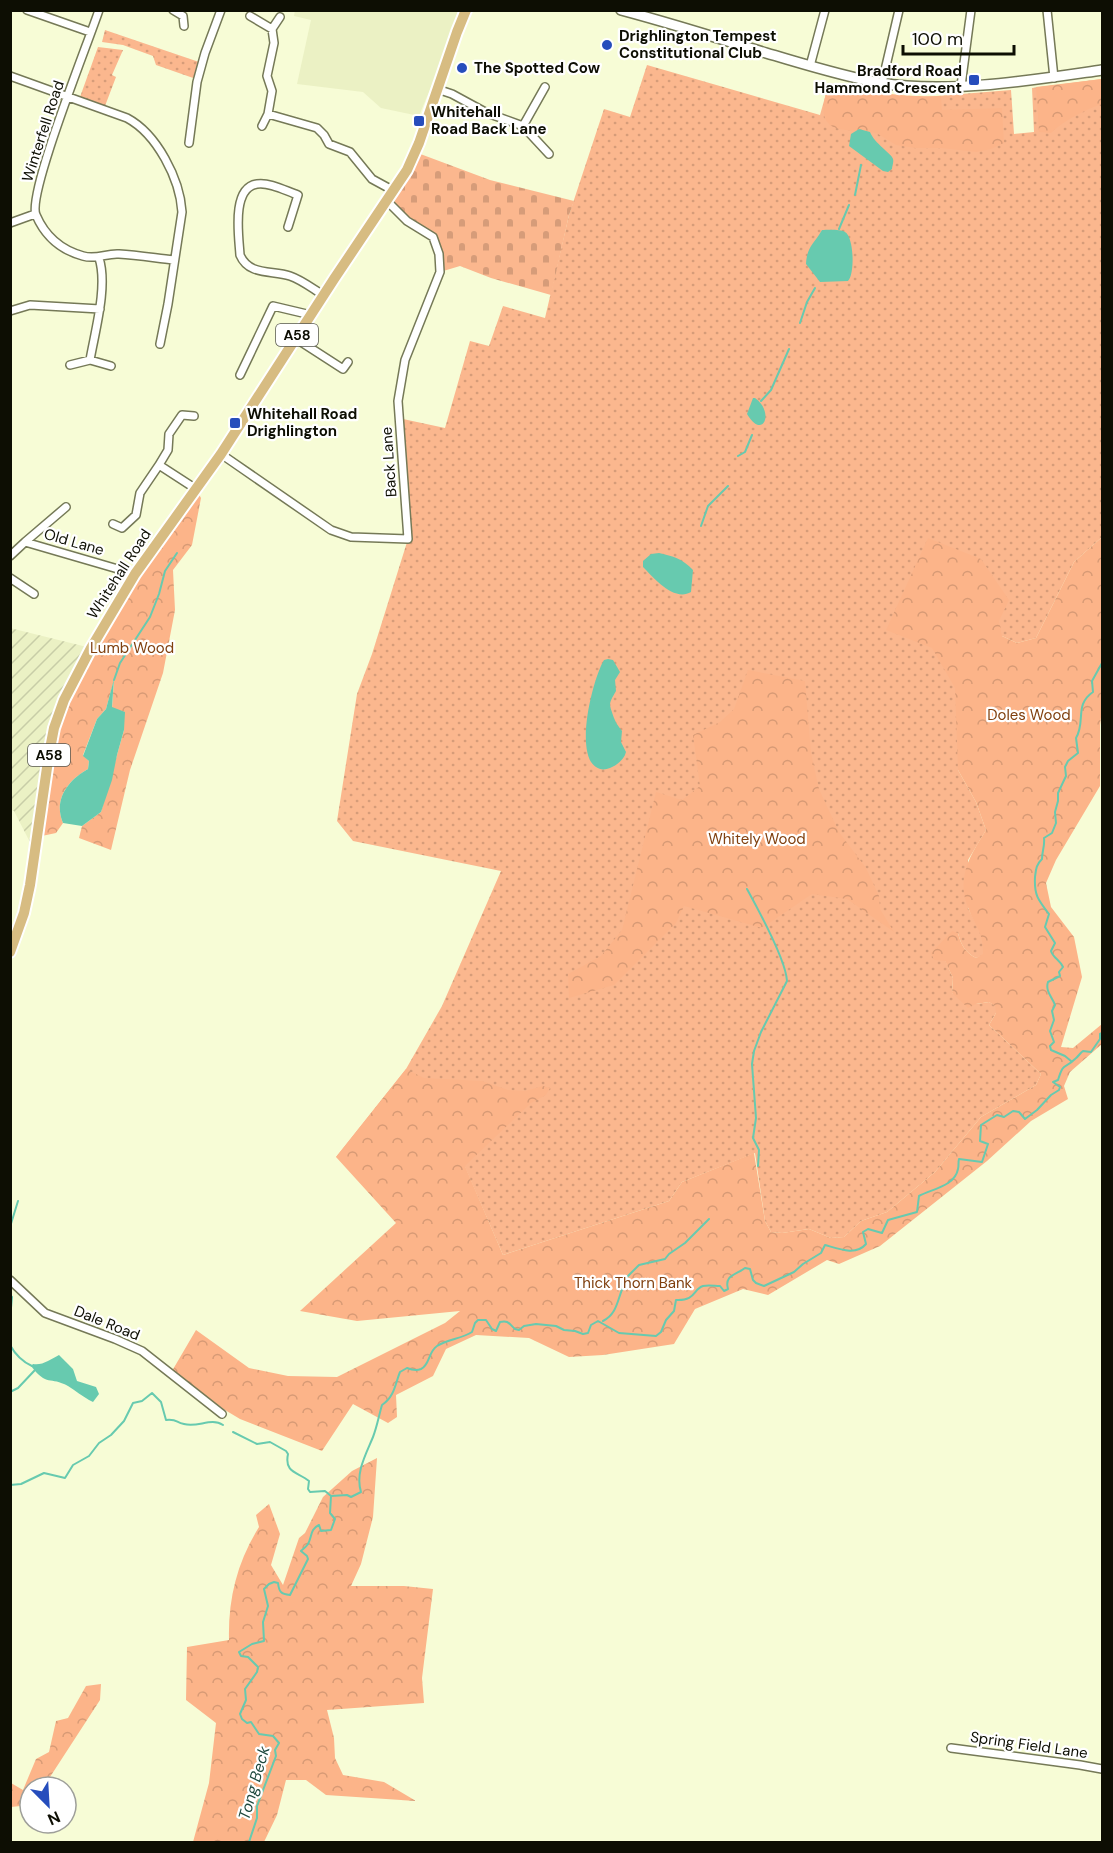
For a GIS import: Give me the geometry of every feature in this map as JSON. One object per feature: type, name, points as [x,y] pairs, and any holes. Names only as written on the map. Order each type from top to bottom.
[{"type":"main road","points":[[437,89],[466,10]]},
{"type":"main road","points":[[621,10],[832,73],[882,83],[961,86],[1054,78],[1102,70]]},
{"type":"main road","name":"Whitehall Road","points":[[10,952],[24,913],[30,885],[54,728],[64,700],[91,648],[135,574],[220,454],[394,192],[415,152],[437,89]]},
{"type":"street","points":[[27,10],[90,32]]},
{"type":"street","name":"Winterfell Road","points":[[35,214],[37,192],[67,96],[99,10]]},
{"type":"street","points":[[173,10],[183,16],[184,26]]},
{"type":"street","points":[[189,143],[197,82],[221,10]]},
{"type":"street","points":[[810,66],[825,10]]},
{"type":"street","points":[[882,83],[899,10]]},
{"type":"street","points":[[961,86],[971,10]]},
{"type":"street","points":[[1047,10],[1054,78]]},
{"type":"street","points":[[250,16],[272,29]]},
{"type":"street","points":[[262,126],[268,114],[273,91],[267,76],[274,43],[272,29],[280,16]]},
{"type":"street","points":[[10,76],[127,118],[138,124],[164,158],[181,197],[182,212],[160,344]]},
{"type":"street","points":[[524,126],[545,87]]},
{"type":"street","points":[[437,89],[524,126],[549,154]]},
{"type":"street","points":[[268,114],[317,128],[329,144],[350,152],[372,178],[394,192]]},
{"type":"street","points":[[288,227],[298,195],[267,185],[256,184],[245,192],[238,210],[240,255],[245,264],[255,270],[290,276],[323,296]]},
{"type":"street","name":"Back Lane","points":[[220,454],[331,530],[351,537],[408,539],[398,401],[405,360],[440,272],[439,254],[433,237],[407,220],[387,201]]},
{"type":"street","points":[[10,223],[35,214],[47,235],[54,242],[84,256],[99,258],[116,254],[173,260]]},
{"type":"street","points":[[90,360],[100,309],[102,266],[99,258]]},
{"type":"street","points":[[10,310],[30,305],[100,309]]},
{"type":"street","points":[[240,375],[273,306],[311,315]]},
{"type":"street","points":[[296,338],[341,371],[348,362]]},
{"type":"street","points":[[69,365],[90,360],[111,366]]},
{"type":"street","points":[[113,524],[122,528],[136,515],[140,493],[168,450],[169,434],[182,416],[194,416]]},
{"type":"street","points":[[159,465],[196,489]]},
{"type":"street","points":[[25,542],[66,507]]},
{"type":"street","name":"Old Lane","points":[[10,556],[25,542],[135,574]]},
{"type":"street","points":[[10,578],[34,594]]},
{"type":"street","name":"Dale Road","points":[[10,1280],[45,1313],[142,1351],[222,1414]]},
{"type":"street","name":"Spring Field Lane","points":[[951,1748],[1102,1769]]},
{"type":"shaded area","points":[[295,10],[458,11],[442,60],[419,116],[381,108],[363,92],[297,84],[311,20],[294,16]]},
{"type":"shaded area","points":[[10,628],[91,648],[35,852],[14,811],[11,810]]},
{"type":"green space","points":[[105,30],[199,62],[196,79],[156,65],[153,56],[123,45],[102,42]]},
{"type":"green space","points":[[98,47],[123,50],[112,75],[116,77],[105,106],[80,97]]},
{"type":"green space","points":[[647,65],[820,115],[829,83],[879,94],[924,97],[1011,90],[1014,134],[1034,132],[1032,88],[1102,79],[1102,537],[1074,562],[1036,638],[1017,643],[1002,636],[958,770],[976,802],[986,830],[968,860],[968,908],[983,937],[983,955],[976,958],[966,951],[958,933],[945,960],[953,978],[952,993],[976,1004],[989,1002],[996,1006],[996,1013],[989,1025],[1041,1074],[1036,1085],[981,1117],[935,1172],[887,1212],[861,1221],[844,1237],[831,1238],[809,1229],[782,1233],[771,1232],[765,1221],[755,1153],[682,1182],[669,1201],[503,1255],[465,1167],[336,1157],[406,1069],[442,1006],[501,871],[353,841],[337,821],[357,694],[408,539],[403,419],[445,428],[470,341],[489,346],[503,306],[545,318],[569,215],[604,109],[630,117]]},
{"type":"green space","points":[[1102,79],[1102,104],[1075,116],[1051,133],[1039,132],[1036,87]]},
{"type":"green space","points":[[829,83],[899,95],[941,96],[942,110],[1002,108],[1004,143],[977,152],[915,148],[896,145],[878,134],[859,129],[856,131],[836,128],[830,125],[824,114],[824,102]]},
{"type":"green space","points":[[415,152],[490,180],[574,201],[551,295],[491,278],[460,266],[440,272],[433,237],[387,201]]},
{"type":"green space","name":"Lumb Wood","points":[[196,489],[201,498],[192,545],[173,570],[175,610],[163,673],[130,770],[111,850],[79,838],[82,826],[101,812],[124,730],[112,708],[114,680],[106,709],[97,719],[83,755],[89,761],[88,769],[74,779],[61,799],[60,815],[63,823],[56,833],[37,837],[54,728],[91,648]]},
{"type":"green space","points":[[1102,537],[1100,786],[1056,860],[1046,883],[1051,907],[1074,937],[1082,977],[1061,1047],[1073,1048],[1102,1024],[1102,1044],[1070,1072],[1064,1086],[1068,1099],[1031,1121],[987,1161],[880,1246],[839,1264],[827,1260],[768,1295],[743,1289],[695,1309],[674,1344],[603,1355],[569,1357],[529,1338],[476,1335],[446,1349],[433,1376],[396,1395],[397,1417],[388,1423],[353,1404],[322,1451],[240,1419],[172,1371],[196,1330],[249,1368],[288,1376],[337,1377],[445,1323],[460,1311],[357,1321],[300,1311],[396,1223],[336,1157],[406,1069],[424,1078],[482,1081],[508,1090],[525,1091],[543,1086],[550,1088],[546,1095],[531,1103],[465,1166],[503,1255],[669,1201],[682,1182],[754,1153],[765,1221],[771,1232],[782,1233],[809,1229],[831,1238],[844,1237],[861,1221],[887,1212],[935,1172],[981,1117],[1036,1085],[1041,1074],[989,1025],[996,1013],[995,1006],[989,1002],[968,1008],[952,993],[953,978],[945,961],[934,960],[931,953],[952,931],[958,933],[964,948],[972,956],[976,958],[983,954],[981,935],[965,898],[964,877],[970,858],[986,830],[976,802],[958,770],[955,688],[932,648],[886,630],[928,538],[981,559],[1009,600],[999,621],[1002,636],[1017,643],[1036,638],[1074,562]]},
{"type":"green space","name":"Whitely Wood","points":[[748,670],[805,681],[811,753],[819,789],[839,832],[866,868],[879,896],[880,909],[894,932],[847,899],[812,894],[762,928],[684,906],[676,923],[614,985],[569,998],[568,974],[601,956],[622,930],[656,792],[682,800],[700,786],[693,735],[720,722],[734,709]]},
{"type":"green space","points":[[377,1458],[373,1517],[361,1564],[351,1586],[404,1586],[433,1589],[422,1678],[424,1703],[327,1710],[334,1738],[335,1758],[343,1775],[384,1782],[416,1801],[326,1795],[306,1780],[286,1780],[277,1815],[264,1842],[193,1842],[209,1783],[216,1723],[186,1700],[187,1647],[229,1640],[230,1610],[235,1581],[251,1540],[259,1527],[256,1515],[269,1504],[280,1534],[271,1565],[283,1585],[299,1538],[305,1533],[323,1497],[352,1471]]},
{"type":"green space","points":[[101,1684],[100,1700],[51,1775],[29,1775],[36,1759],[49,1752],[56,1721],[68,1718],[86,1686]]},
{"type":"green space","points":[[11,1783],[18,1787],[18,1806],[11,1807]]},
{"type":"water","points":[[859,129],[870,132],[892,157],[892,169],[888,172],[883,171],[849,146],[851,134]]},
{"type":"water","points":[[822,230],[840,230],[848,235],[852,248],[852,271],[848,281],[820,282],[806,264],[809,249]]},
{"type":"water","points":[[753,398],[761,404],[764,410],[765,416],[762,424],[758,425],[753,422],[747,414]]},
{"type":"water","points":[[659,553],[678,558],[693,570],[691,592],[678,594],[671,591],[643,567],[643,561],[651,554]]},
{"type":"water","points":[[604,660],[613,660],[620,672],[615,680],[616,691],[610,704],[617,725],[622,731],[621,742],[626,752],[618,764],[610,768],[599,769],[590,759],[586,747],[586,732],[595,682]]},
{"type":"water","points":[[114,679],[112,707],[125,712],[124,730],[112,780],[101,812],[82,826],[63,823],[60,815],[61,799],[74,779],[88,769],[89,761],[83,756],[97,719],[106,709]]},
{"type":"water","points":[[59,1355],[73,1369],[77,1381],[96,1387],[99,1394],[93,1402],[62,1383],[41,1377],[31,1366]]},
{"type":"waterway","points":[[855,195],[861,165]]},
{"type":"waterway","points":[[839,229],[849,205]]},
{"type":"waterway","points":[[800,323],[807,302],[815,288]]},
{"type":"waterway","points":[[761,401],[771,390],[789,349]]},
{"type":"waterway","points":[[738,456],[745,452],[752,435]]},
{"type":"waterway","points":[[701,526],[708,506],[728,486]]},
{"type":"waterway","points":[[114,680],[120,663],[150,617],[165,571],[177,553]]},
{"type":"waterway","points":[[1071,1061],[1051,1050],[1050,1046],[1054,1042],[1050,1031],[1054,1020],[1052,1011],[1055,1005],[1047,985],[1048,982],[1060,976],[1059,972],[1063,967],[1051,951],[1055,943],[1045,927],[1049,914],[1038,897],[1035,877],[1037,865],[1042,859],[1044,838],[1052,833],[1056,823],[1058,793],[1066,776],[1065,767],[1068,761],[1078,753],[1076,738],[1082,708],[1087,697],[1093,692],[1092,681],[1102,663]]},
{"type":"waterway","points":[[747,889],[777,948],[787,981],[754,1051],[752,1064],[756,1118],[753,1138],[759,1150],[758,1166]]},
{"type":"waterway","points":[[233,1432],[257,1444],[270,1442],[286,1451],[290,1469],[309,1481],[310,1492],[325,1491],[331,1496],[351,1497],[361,1492],[359,1478],[362,1464],[382,1405],[392,1394],[400,1372],[407,1368],[421,1369],[437,1346],[472,1332],[478,1320],[486,1320],[496,1331],[500,1322],[505,1322],[519,1330],[524,1326],[536,1324],[556,1326],[583,1334],[588,1333],[591,1325],[598,1321],[619,1333],[656,1336],[674,1311],[676,1300],[691,1297],[703,1286],[720,1286],[724,1291],[728,1289],[729,1278],[745,1268],[750,1269],[756,1283],[764,1286],[794,1272],[821,1253],[825,1245],[852,1251],[862,1248],[866,1244],[863,1232],[868,1229],[882,1233],[888,1220],[917,1212],[919,1196],[948,1183],[956,1175],[959,1159],[982,1162],[988,1144],[980,1141],[981,1125],[997,1115],[1004,1117],[1013,1111],[1019,1112],[1025,1119],[1037,1110],[1059,1090],[1060,1087],[1053,1082],[1058,1080],[1063,1068],[1083,1051],[1091,1052],[1102,1033]]},
{"type":"waterway","points":[[10,1227],[18,1201]]},
{"type":"waterway","points":[[603,1321],[614,1311],[623,1287],[622,1284],[639,1265],[665,1259],[709,1219]]},
{"type":"waterway","points":[[10,1295],[12,1297],[10,1319]]},
{"type":"waterway","points":[[10,1345],[19,1357],[32,1366]]},
{"type":"waterway","points":[[10,1392],[18,1388],[35,1370]]},
{"type":"waterway","points":[[10,1485],[21,1484],[44,1473],[65,1478],[73,1465],[89,1456],[99,1443],[111,1435],[124,1421],[133,1403],[142,1401],[152,1393],[161,1402],[166,1420],[175,1420],[189,1425],[214,1422],[223,1425]]},
{"type":"waterway","name":"Tong Beck","points":[[249,1842],[257,1818],[257,1806],[279,1743],[273,1736],[259,1734],[251,1722],[247,1723],[242,1719],[240,1714],[246,1700],[245,1689],[258,1667],[248,1657],[241,1656],[239,1652],[252,1644],[264,1641],[263,1622],[268,1606],[264,1589],[274,1582],[278,1583],[281,1592],[290,1595],[308,1559],[301,1551],[308,1544],[313,1531],[319,1525],[321,1531],[331,1530],[335,1519],[330,1513],[331,1496]]},
{"type":"place","name":"Drighlington Tempest Constitutional Club","points":[[607,45]]},
{"type":"place","name":"The Spotted Cow","points":[[462,68]]},
{"type":"place","name":"Bradford Road Hammond Crescent","points":[[974,80]]},
{"type":"place","name":"Whitehall Road Back Lane","points":[[419,121]]},
{"type":"place","name":"Whitehall Road Drighlington","points":[[235,423]]},
{"type":"park label","name":"Doles Wood","points":[[1029,715]]},
{"type":"park label","name":"Thick Thorn Bank","points":[[633,1283]]}]
